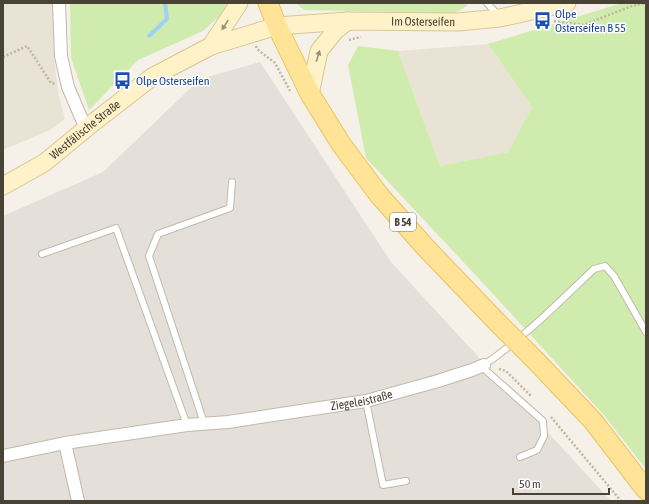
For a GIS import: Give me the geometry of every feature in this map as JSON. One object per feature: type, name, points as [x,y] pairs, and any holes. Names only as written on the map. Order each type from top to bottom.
[{"type":"main road","name":"B 54","points":[[268,3],[277,26],[310,94],[342,144],[379,195],[426,248],[593,421],[646,490]]},
{"type":"street","points":[[59,3],[61,56],[68,87],[86,129]]},
{"type":"street","points":[[211,46],[239,3]]},
{"type":"street","name":"Im Osterseifen","points":[[277,26],[348,21],[458,22],[500,18],[567,3]]},
{"type":"street","points":[[310,94],[318,51],[336,30],[348,21]]},
{"type":"street","name":"Westfälische Straße","points":[[3,186],[44,163],[152,77],[211,46],[277,26]]},
{"type":"street","name":"Ziegeleistraße","points":[[3,456],[65,444],[204,423],[228,422],[366,401],[438,381],[483,366]]},
{"type":"street","points":[[65,444],[78,501]]},
{"type":"lane","points":[[487,3],[500,18]]},
{"type":"lane","points":[[204,423],[149,256],[158,234],[230,208],[232,182]]},
{"type":"lane","points":[[42,254],[116,228],[187,426]]},
{"type":"lane","name":"Ziegeleistraße","points":[[483,366],[498,356],[535,325],[594,269],[605,266],[614,276],[646,332]]},
{"type":"lane","points":[[483,366],[543,421],[544,436],[537,450],[520,457]]},
{"type":"lane","points":[[366,401],[383,485],[406,480]]},
{"type":"path","points":[[548,21],[583,25],[632,6],[646,3]]},
{"type":"path","points":[[3,57],[27,46],[51,83]]},
{"type":"path","points":[[483,366],[506,371],[531,397]]},
{"type":"path","points":[[546,412],[622,501]]},
{"type":"shaded area","points":[[3,3],[53,3],[56,76],[65,119],[50,130],[3,150]]},
{"type":"shaded area","points":[[488,44],[532,107],[508,152],[440,166],[398,51]]},
{"type":"shaded area","points":[[260,62],[391,262],[611,501],[3,501],[3,216],[103,172],[200,79]]},
{"type":"green space","points":[[70,3],[226,3],[224,12],[203,31],[138,60],[89,110],[71,58]]},
{"type":"green space","points":[[296,3],[467,3],[467,6],[455,13],[304,10]]},
{"type":"green space","points":[[622,3],[646,3],[646,469],[603,414],[366,158],[348,65],[358,46],[398,51],[440,166],[508,152],[532,107],[488,44]]},
{"type":"waterway","points":[[149,36],[167,19],[165,3]]},
{"type":"place","name":"Olpe Osterseifen B 55","points":[[542,21]]},
{"type":"place","name":"Olpe Osterseifen","points":[[123,81]]}]
